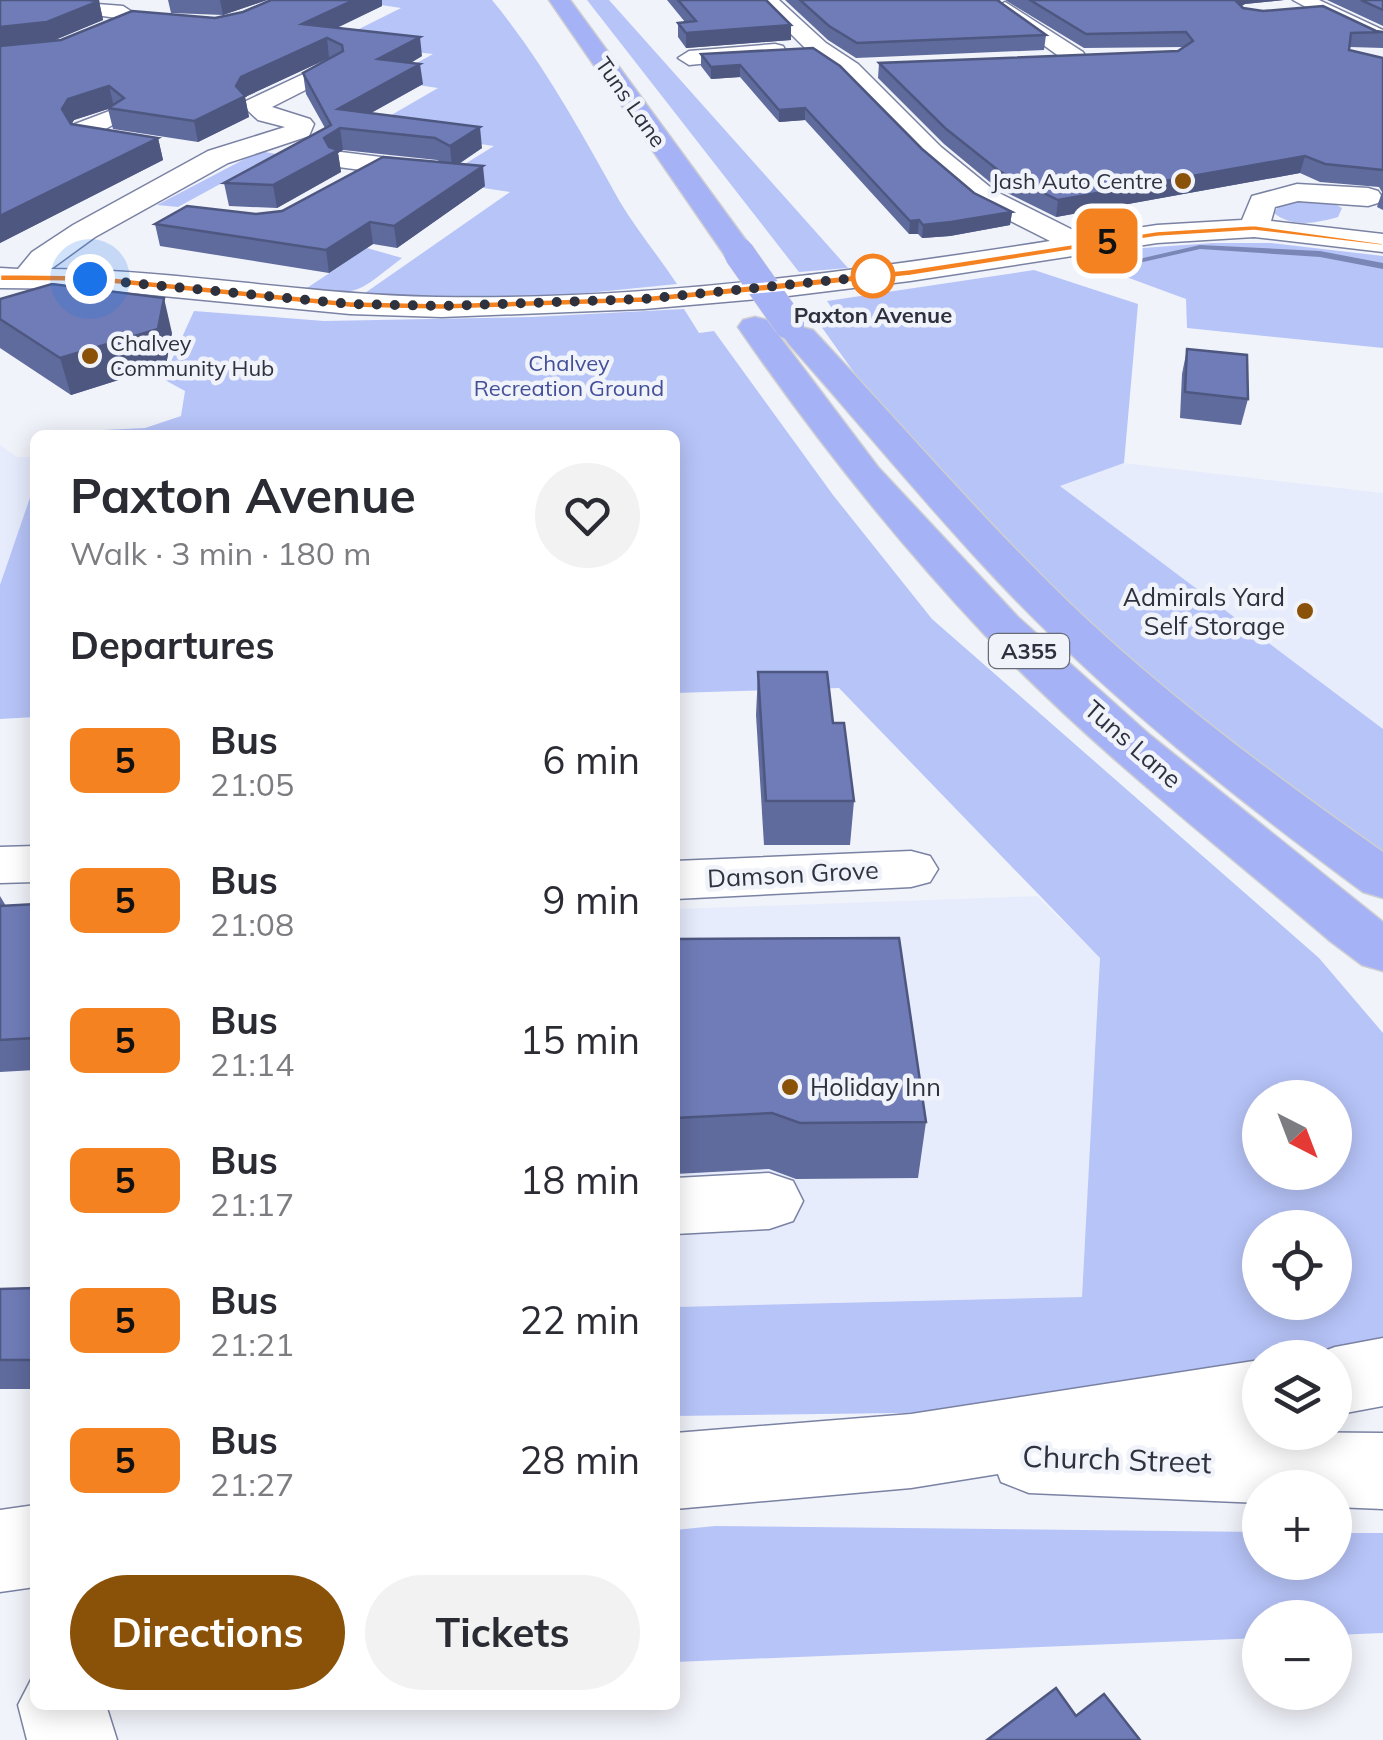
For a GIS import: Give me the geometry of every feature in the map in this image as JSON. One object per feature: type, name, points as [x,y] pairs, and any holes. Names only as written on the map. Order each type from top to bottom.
[{"type":"main road","name":"Tuns Lane","points":[[553,11],[724,253],[1026,585],[1264,794],[1337,850],[1383,879]]},
{"type":"main road","name":"Tuns Lane","points":[[774,312],[864,475],[1002,627],[1132,746],[1372,948]]},
{"type":"street","points":[[767,0],[818,48],[850,70],[932,154],[985,198],[1080,245]]},
{"type":"street","points":[[53,3],[123,12],[132,18]]},
{"type":"street","points":[[1282,11],[1310,4],[1379,37]]},
{"type":"street","points":[[1005,8],[1075,56]]},
{"type":"street","points":[[0,57],[34,56],[58,50],[132,18],[156,20]]},
{"type":"street","points":[[689,58],[818,48]]},
{"type":"street","points":[[18,80],[55,65],[34,56]]},
{"type":"street","points":[[1036,58],[1106,57]]},
{"type":"street","points":[[296,64],[360,71]]},
{"type":"street","points":[[850,70],[887,67]]},
{"type":"street","points":[[14,278],[84,232],[116,235],[218,156],[300,131],[301,124],[266,115],[255,106],[331,68]]},
{"type":"street","points":[[112,118],[84,129],[86,136],[218,156]]},
{"type":"street","points":[[333,159],[437,172]]},
{"type":"street","points":[[332,193],[380,166]]},
{"type":"street","points":[[14,278],[90,279],[350,304],[442,306],[644,299],[774,312],[910,272],[1157,234],[1254,228],[1372,241],[1376,187],[1296,192],[1262,202],[1254,228]]},
{"type":"street","points":[[138,219],[177,213]]},
{"type":"street","points":[[19,309],[113,305]]},
{"type":"street","points":[[0,865],[30,864]]},
{"type":"street","name":"Damson Grove","points":[[680,880],[911,869]]},
{"type":"street","points":[[680,1206],[770,1201]]},
{"type":"street","points":[[1352,1378],[1383,1372]]},
{"type":"street","name":"Church Street","points":[[680,1472],[911,1451],[1242,1398]]},
{"type":"street","name":"Church Street","points":[[911,1451],[1383,1471]]},
{"type":"street","points":[[0,1551],[30,1547]]},
{"type":"street","points":[[63,1710],[72,1740]]},
{"type":"shaded area","points":[[0,445],[17,457],[30,457],[30,498],[0,585]]},
{"type":"shaded area","name":"Admirals Yard Self Storage","points":[[1124,463],[1383,493],[1383,729],[1059,486]]},
{"type":"shaded area","points":[[1037,896],[1101,958],[1082,1297],[680,1307],[680,909]]},
{"type":"green space","points":[[492,0],[545,73],[620,202],[677,284],[557,296],[386,298],[365,293],[510,192],[457,184],[460,167],[494,146],[369,128],[438,88],[398,82],[404,70],[433,54],[331,43],[401,8],[368,3]]},
{"type":"green space","points":[[587,0],[609,0],[848,268],[799,272]]},
{"type":"green space","points":[[260,151],[287,156],[278,161],[266,159],[178,207],[157,205]]},
{"type":"green space","points":[[1283,200],[1327,200],[1342,208],[1338,217],[1297,222],[1274,213]]},
{"type":"green space","points":[[1271,243],[1383,256],[1383,348],[1187,328],[1186,299],[1091,264],[1143,248]]},
{"type":"green space","points":[[367,248],[402,258],[358,289],[304,290]]},
{"type":"green space","points":[[1034,270],[1138,304],[1124,463],[1060,486],[1383,729],[1383,869],[1038,584],[883,413],[818,322],[840,320],[827,301]]},
{"type":"green space","name":"Chalvey Recreation Ground","points":[[684,309],[699,333],[714,331],[833,495],[932,619],[1319,958],[1383,1033],[1383,1337],[1352,1349],[1352,1340],[1242,1340],[1242,1382],[1130,1410],[680,1416],[680,1307],[1082,1297],[1100,958],[839,688],[680,693],[680,430],[103,430],[145,428],[181,416],[185,391],[163,379],[194,311],[324,321]]},
{"type":"green space","points":[[30,498],[30,717],[0,719],[0,585]]},
{"type":"green space","points":[[715,1526],[1242,1532],[1242,1580],[1352,1580],[1352,1533],[1383,1533],[1383,1633],[1352,1634],[1352,1600],[1242,1600],[1242,1639],[680,1662],[680,1530]]},
{"type":"building","points":[[0,0],[99,1],[47,22],[0,27]]},
{"type":"building","points":[[271,0],[354,0],[302,24],[420,37],[378,59],[420,64],[338,109],[480,127],[450,146],[435,138],[340,128],[324,138],[329,147],[338,150],[273,185],[224,183],[331,125],[303,73],[343,51],[342,45],[327,38],[241,77],[236,86],[245,96],[194,121],[108,108],[124,98],[109,86],[68,99],[62,109],[71,124],[158,138],[0,216],[0,46],[61,40],[132,11],[215,18]]},
{"type":"building","points":[[678,0],[766,0],[791,25],[686,33],[678,23],[696,21]]},
{"type":"building","points":[[800,0],[997,0],[1046,35],[857,43],[829,26]]},
{"type":"building","points":[[1030,0],[1235,0],[1243,8],[1263,11],[1323,6],[1383,32],[1351,33],[1349,50],[1383,58],[1383,170],[1325,164],[1305,156],[1058,200],[999,171],[945,128],[879,63],[1178,51],[1193,41],[1186,32],[1086,34]]},
{"type":"building","points":[[1361,0],[1383,0],[1383,10]]},
{"type":"building","points":[[813,48],[840,66],[922,149],[974,193],[1012,212],[923,225],[919,220],[910,221],[805,108],[779,110],[740,65],[711,67],[701,54]]},
{"type":"building","points":[[383,157],[483,166],[394,226],[370,222],[326,250],[155,224],[187,206],[256,214],[282,211]]},
{"type":"building","points":[[52,284],[164,298],[158,329],[60,358],[0,319],[0,299]]},
{"type":"building","points":[[1187,349],[1247,355],[1248,399],[1185,392]]},
{"type":"building","points":[[758,672],[827,672],[833,723],[844,723],[854,801],[766,801]]},
{"type":"building","points":[[30,904],[30,1038],[0,1040],[0,906]]},
{"type":"building","name":"Holiday Inn","points":[[899,938],[926,1122],[800,1123],[772,1113],[680,1118],[680,939]]},
{"type":"building","points":[[30,1288],[30,1360],[0,1360],[0,1289]]},
{"type":"building","points":[[1056,1688],[1076,1716],[1104,1694],[1140,1740],[987,1740]]},
{"type":"waterway","points":[[1099,269],[1200,247],[1320,254],[1383,266]]},
{"type":"bus line","name":"5","points":[[0,278],[90,279],[350,304],[442,306],[644,299],[780,287],[910,272],[1157,234],[1254,228],[1383,243]]},
{"type":"place","name":"Jash Auto Centre","points":[[1183,181]]},
{"type":"place","name":"Paxton Avenue","points":[[873,276]]},
{"type":"place","name":"Chalvey Community Hub","points":[[90,356]]},
{"type":"place","name":"Admirals Yard Self Storage","points":[[1305,611]]},
{"type":"place","name":"Holiday Inn","points":[[790,1087]]},
{"type":"route","points":[[90,279],[350,304],[442,306],[644,299],[877,276],[873,276]]}]
